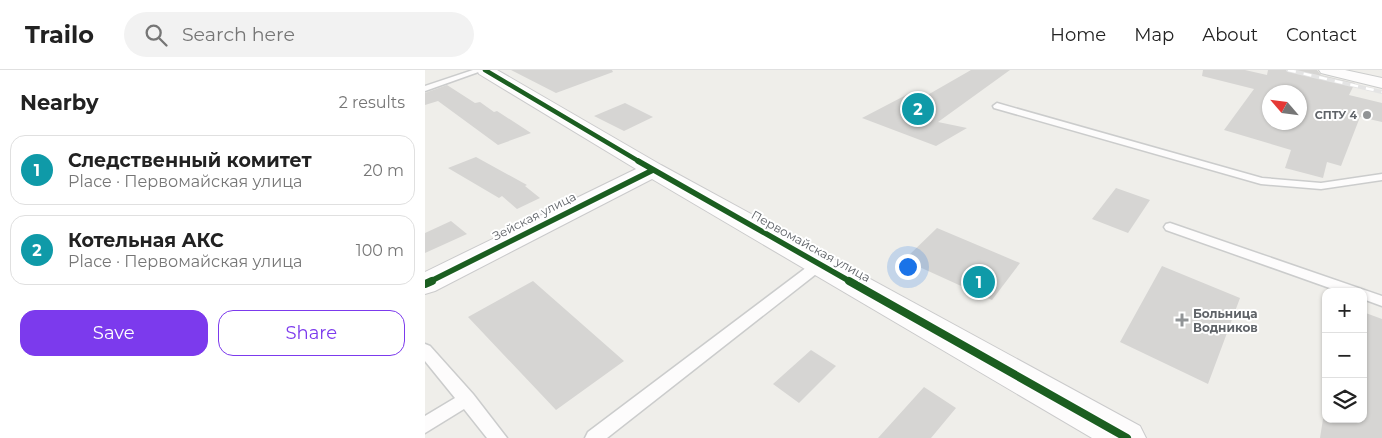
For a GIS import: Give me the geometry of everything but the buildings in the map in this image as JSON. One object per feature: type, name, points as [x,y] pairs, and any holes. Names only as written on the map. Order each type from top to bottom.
[{"type":"street","name":"Первомайская улица","points":[[485,70],[653,170],[1127,438]]},
{"type":"street","points":[[1326,70],[1382,83]]},
{"type":"street","name":"Зейская улица","points":[[425,284],[653,170]]},
{"type":"lane","points":[[425,89],[480,70]]},
{"type":"lane","points":[[997,106],[1261,181],[1321,186],[1382,177]]},
{"type":"lane","points":[[1171,227],[1345,288]]},
{"type":"lane","points":[[595,438],[820,264]]},
{"type":"lane","points":[[1367,295],[1382,301]]},
{"type":"lane","points":[[425,350],[467,398],[498,438]]},
{"type":"lane","points":[[425,426],[467,398]]},
{"type":"railway","points":[[1288,70],[1382,92]]},
{"type":"cycle path","points":[[485,70],[653,170],[1127,438]]},
{"type":"cycle path","points":[[425,284],[653,170]]},
{"type":"place","name":"Котельная АКС","points":[[918,109]]},
{"type":"place","name":"СПТУ 4","points":[[1367,115]]},
{"type":"place","name":"Следственный комитет","points":[[979,282]]},
{"type":"place","name":"Больница Водников","points":[[1182,320]]}]
